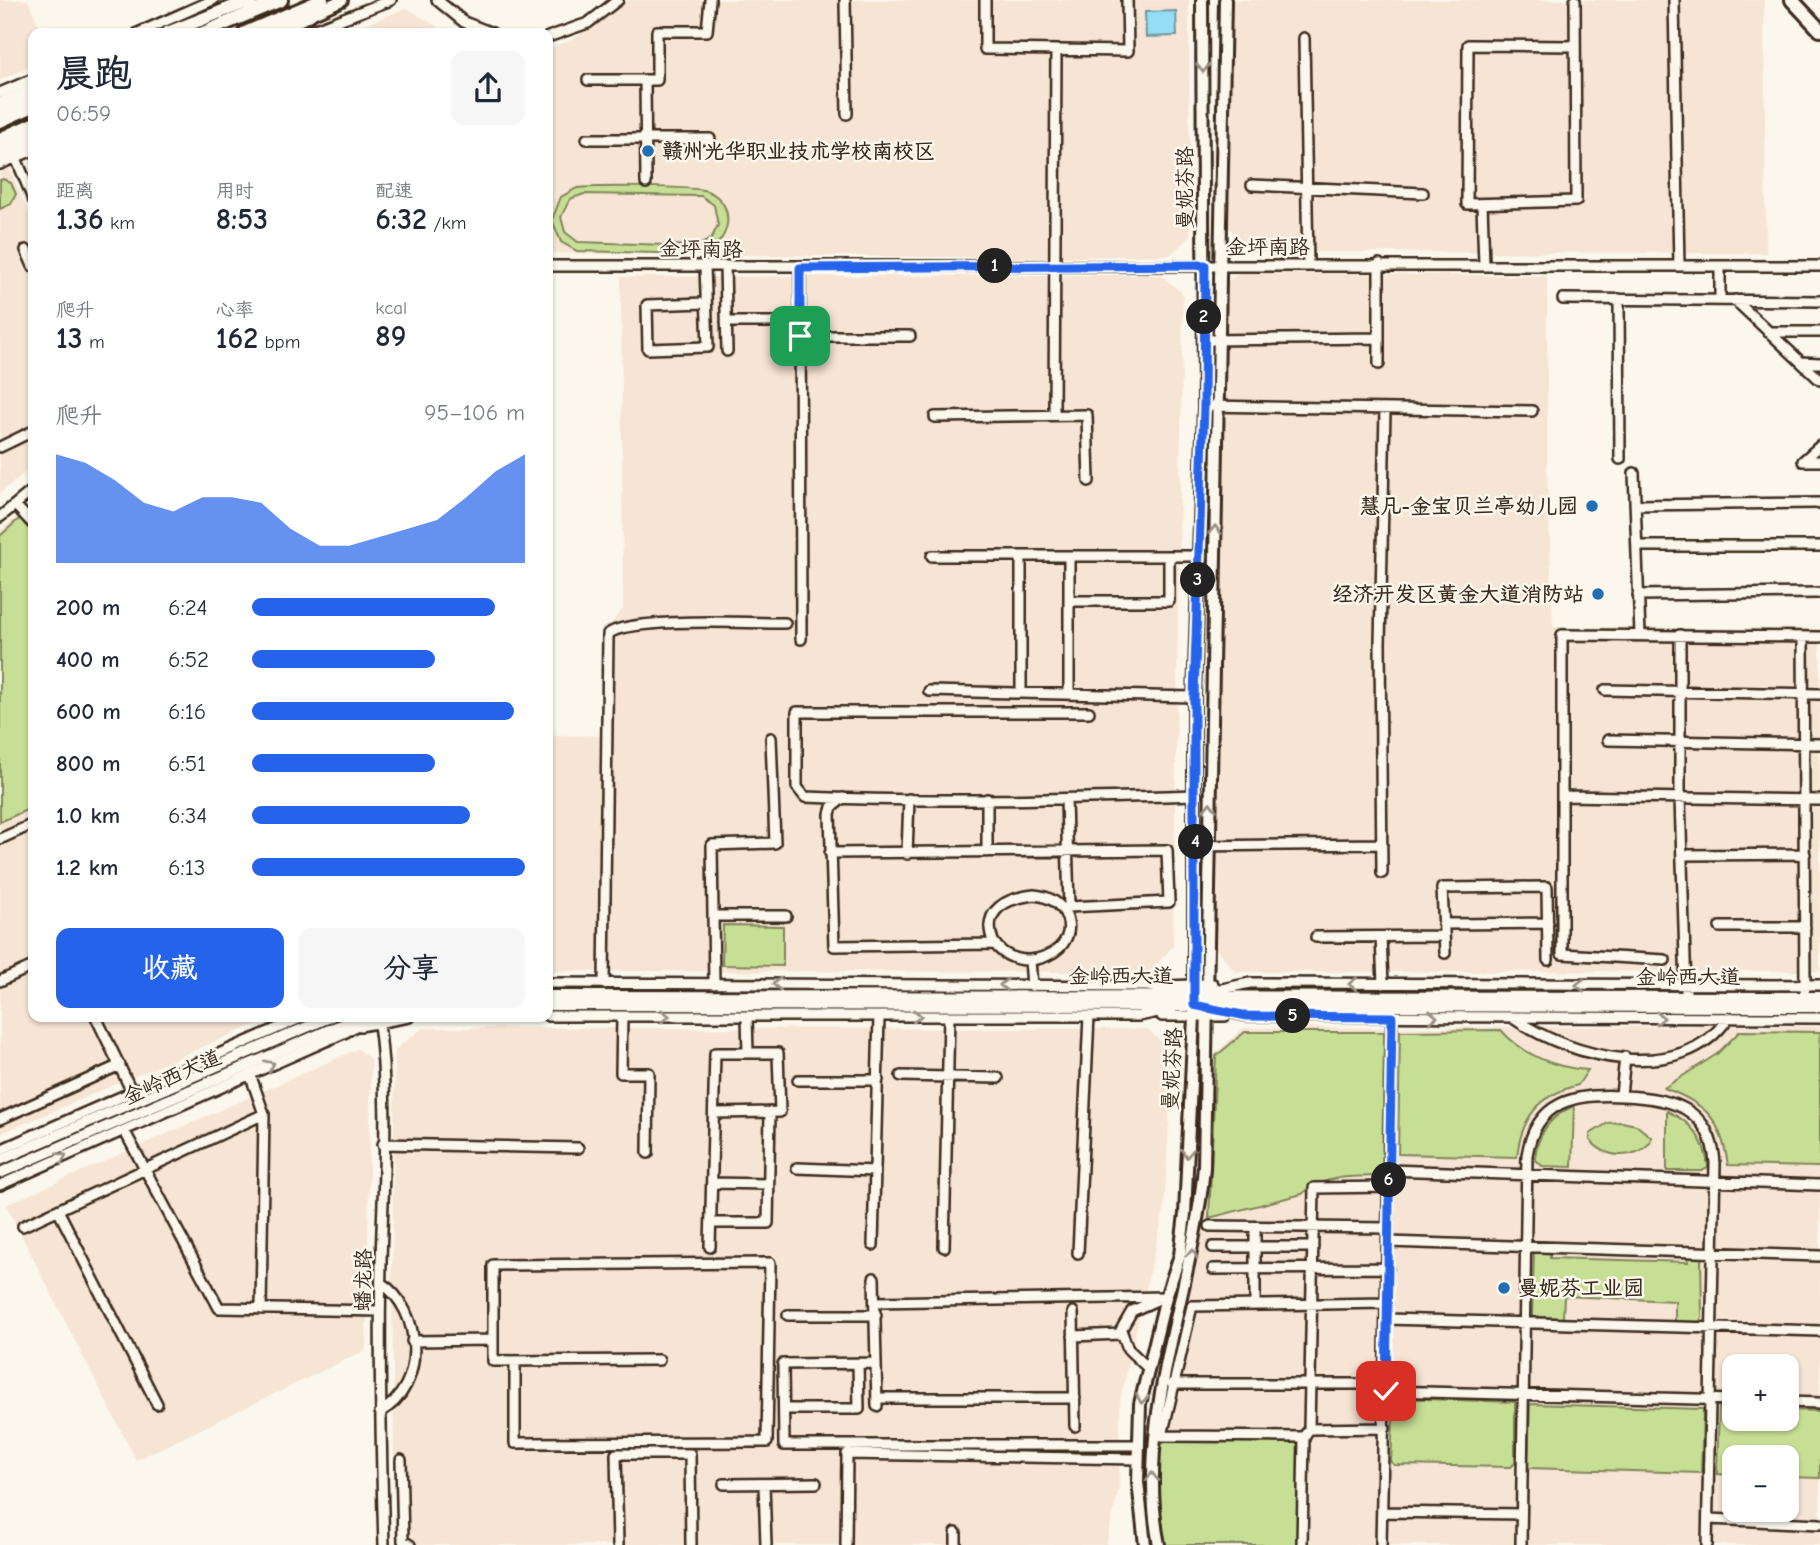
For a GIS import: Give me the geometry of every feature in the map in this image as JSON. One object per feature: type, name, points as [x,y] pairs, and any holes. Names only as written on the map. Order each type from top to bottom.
[{"type":"highway","points":[[179,28],[251,0]]},
{"type":"highway","points":[[215,28],[281,0]]},
{"type":"highway","points":[[257,28],[322,0]]},
{"type":"highway","points":[[1792,0],[1820,30]]},
{"type":"highway","points":[[279,28],[310,14]]},
{"type":"highway","points":[[0,104],[28,92]]},
{"type":"highway","points":[[0,121],[28,108]]},
{"type":"highway","points":[[0,139],[28,126]]},
{"type":"highway","points":[[0,155],[28,142]]},
{"type":"main road","points":[[192,28],[257,0]]},
{"type":"main road","points":[[310,14],[342,0]]},
{"type":"main road","name":"曼妮芬路","points":[[1145,1545],[1138,1458],[1140,1404],[1166,1297],[1180,1255],[1185,1214],[1194,1000],[1194,697],[1204,406],[1202,0]]},
{"type":"main road","name":"曼妮芬路","points":[[1158,1545],[1151,1471],[1157,1416],[1199,1221],[1203,1167],[1225,0]]},
{"type":"main road","points":[[0,111],[28,99]]},
{"type":"main road","points":[[0,147],[28,135]]},
{"type":"main road","name":"金岭西大道","points":[[553,996],[1207,1000],[1805,991],[1820,997]]},
{"type":"main road","name":"金岭西大道","points":[[553,1005],[1194,1000]]},
{"type":"main road","name":"金岭西大道","points":[[1207,1000],[1392,1011],[1820,1007]]},
{"type":"main road","name":"金岭西大道","points":[[0,1160],[318,1022]]},
{"type":"main road","name":"金岭西大道","points":[[0,1173],[347,1022]]},
{"type":"street","points":[[149,28],[213,0]]},
{"type":"street","points":[[317,28],[391,0]]},
{"type":"street","points":[[437,0],[464,22],[479,28]]},
{"type":"street","points":[[553,35],[588,23],[618,0]]},
{"type":"street","points":[[589,80],[657,80],[657,31],[707,31],[710,0]]},
{"type":"street","points":[[845,0],[847,114]]},
{"type":"street","points":[[985,0],[985,49],[1128,51],[1127,0]]},
{"type":"street","points":[[1575,0],[1576,201],[1467,204],[1468,45],[1575,46]]},
{"type":"street","points":[[1674,0],[1679,266]]},
{"type":"street","points":[[1304,38],[1308,264]]},
{"type":"street","points":[[1054,415],[1056,51]]},
{"type":"street","points":[[645,80],[646,183]]},
{"type":"street","points":[[0,93],[28,81]]},
{"type":"street","points":[[586,139],[710,139]]},
{"type":"street","points":[[0,164],[28,152]]},
{"type":"street","points":[[16,158],[28,187]]},
{"type":"street","points":[[1252,185],[1423,192]]},
{"type":"street","points":[[1482,204],[1484,265]]},
{"type":"street","points":[[26,250],[28,255]]},
{"type":"street","name":"金坪南路","points":[[553,266],[800,268],[1308,264],[1820,265]]},
{"type":"street","points":[[1379,264],[1379,364]]},
{"type":"street","points":[[1720,266],[1720,300]]},
{"type":"street","points":[[705,267],[708,347],[648,349],[647,305],[706,303]]},
{"type":"street","points":[[725,267],[727,351]]},
{"type":"street","points":[[800,268],[801,639]]},
{"type":"street","points":[[1563,299],[1820,301]]},
{"type":"street","points":[[1619,299],[1620,459]]},
{"type":"street","points":[[1735,300],[1820,380]]},
{"type":"street","points":[[726,322],[781,322]]},
{"type":"street","points":[[1768,332],[1820,332]]},
{"type":"street","points":[[800,336],[910,336]]},
{"type":"street","points":[[1204,340],[1379,338]]},
{"type":"street","points":[[1801,362],[1820,363]]},
{"type":"street","points":[[1204,406],[1532,411]]},
{"type":"street","points":[[1382,873],[1380,644],[1385,410]]},
{"type":"street","points":[[935,417],[1087,415],[1089,481]]},
{"type":"street","points":[[0,447],[28,434]]},
{"type":"street","points":[[1820,446],[1803,461],[1820,461]]},
{"type":"street","points":[[1634,472],[1640,635]]},
{"type":"street","points":[[0,517],[28,494]]},
{"type":"street","points":[[1635,505],[1820,503]]},
{"type":"street","points":[[15,505],[28,519]]},
{"type":"street","points":[[1637,545],[1820,545]]},
{"type":"street","points":[[932,556],[1199,556]]},
{"type":"street","points":[[1021,556],[1021,693]]},
{"type":"street","points":[[1069,556],[1069,694]]},
{"type":"street","points":[[1069,601],[1168,601],[1168,556]]},
{"type":"street","points":[[1638,595],[1820,593]]},
{"type":"street","points":[[604,984],[608,634],[616,628],[671,624],[785,623]]},
{"type":"street","points":[[1665,960],[1562,954],[1562,635],[1820,637]]},
{"type":"street","points":[[553,1016],[1139,1016],[1194,1000],[1207,1000],[1250,984],[1382,984],[1686,991],[1680,798],[1680,635]]},
{"type":"street","points":[[1804,637],[1805,991],[1820,985]]},
{"type":"street","points":[[1605,690],[1820,694]]},
{"type":"street","points":[[929,691],[1194,697]]},
{"type":"street","points":[[1089,712],[797,712],[797,787],[806,797],[843,798],[1066,799],[1196,795]]},
{"type":"street","points":[[714,984],[712,845],[775,844],[771,738]]},
{"type":"street","points":[[1608,740],[1820,744]]},
{"type":"street","points":[[1563,796],[1820,800]]},
{"type":"street","points":[[843,798],[832,807],[830,814],[834,946],[995,944]]},
{"type":"street","points":[[907,854],[909,799]]},
{"type":"street","points":[[987,799],[987,852]]},
{"type":"street","points":[[830,853],[1067,853],[1167,850],[1168,902],[1066,908],[1041,895],[1007,900],[997,908],[991,919],[990,930],[995,944],[1009,957],[1030,960],[1054,953],[1062,944],[1068,927],[1066,908],[1067,853],[1066,799]]},
{"type":"street","points":[[0,839],[28,826]]},
{"type":"street","points":[[1196,846],[1382,844]]},
{"type":"street","points":[[1682,855],[1805,854]]},
{"type":"street","points":[[1445,953],[1442,888],[1548,887],[1548,960]]},
{"type":"street","points":[[713,916],[786,916]]},
{"type":"street","points":[[1443,925],[1548,923]]},
{"type":"street","points":[[1720,927],[1805,927]]},
{"type":"street","points":[[1316,937],[1444,936]]},
{"type":"street","points":[[1381,937],[1382,984]]},
{"type":"street","points":[[1030,960],[1032,986]]},
{"type":"street","points":[[0,981],[28,969]]},
{"type":"street","points":[[553,983],[1148,986],[1194,1000]]},
{"type":"street","points":[[1207,1000],[1247,1016],[1392,1011],[1512,1017],[1820,1018]]},
{"type":"street","points":[[1381,1545],[1392,1011]]},
{"type":"street","points":[[622,1016],[621,1073],[649,1073],[648,1153]]},
{"type":"street","points":[[747,1016],[748,1053]]},
{"type":"street","points":[[873,1245],[880,1016]]},
{"type":"street","points":[[944,1247],[949,1016]]},
{"type":"street","points":[[1078,1253],[1089,1016]]},
{"type":"street","points":[[1512,1017],[1564,1045],[1655,1060],[1682,1055],[1708,1041],[1728,1018]]},
{"type":"street","points":[[98,1022],[132,1092]]},
{"type":"street","points":[[0,1150],[292,1022]]},
{"type":"street","points":[[0,1185],[367,1022]]},
{"type":"street","name":"蟠龙路","points":[[376,1022],[383,1050],[380,1412],[384,1545]]},
{"type":"street","points":[[710,1247],[715,1053],[779,1053],[780,1112],[714,1113]]},
{"type":"street","points":[[1621,1096],[1625,1057]]},
{"type":"street","points":[[0,1119],[120,1065]]},
{"type":"street","points":[[250,1074],[264,1114],[261,1309]]},
{"type":"street","points":[[901,1076],[998,1078]]},
{"type":"street","points":[[798,1080],[877,1080]]},
{"type":"street","points":[[1521,1545],[1526,1175],[1531,1138],[1551,1109],[1576,1097],[1621,1096],[1664,1099],[1681,1106],[1696,1117],[1713,1147],[1714,1253],[1707,1545]]},
{"type":"street","points":[[711,1223],[768,1223],[769,1112]]},
{"type":"street","points":[[23,1226],[264,1114]]},
{"type":"street","points":[[124,1130],[219,1308],[380,1311]]},
{"type":"street","points":[[383,1144],[578,1148]]},
{"type":"street","points":[[797,1168],[875,1171]]},
{"type":"street","points":[[1389,1170],[1820,1185]]},
{"type":"street","points":[[712,1183],[768,1184]]},
{"type":"street","points":[[1302,1545],[1310,1384],[1314,1188],[1389,1187]]},
{"type":"street","points":[[58,1210],[157,1404]]},
{"type":"street","points":[[1210,1226],[1388,1228]]},
{"type":"street","points":[[1255,1227],[1255,1305]]},
{"type":"street","points":[[1388,1242],[1820,1256]]},
{"type":"street","points":[[1213,1247],[1313,1247]]},
{"type":"street","points":[[515,1361],[515,1443],[766,1442],[769,1263],[493,1265],[493,1361],[659,1360]]},
{"type":"street","points":[[1213,1269],[1388,1268]]},
{"type":"street","points":[[874,1278],[877,1402],[1074,1398]]},
{"type":"street","points":[[380,1412],[399,1398],[407,1385],[413,1363],[412,1341],[405,1308],[395,1294],[381,1283]]},
{"type":"street","points":[[875,1302],[1166,1297]]},
{"type":"street","points":[[1148,1368],[1132,1355],[1121,1334],[1125,1320],[1132,1311],[1166,1297]]},
{"type":"street","points":[[1385,1428],[1306,1433],[1162,1436],[1192,1306],[1387,1303]]},
{"type":"street","points":[[1073,1312],[1075,1426]]},
{"type":"street","points":[[788,1315],[876,1315]]},
{"type":"street","points":[[1387,1319],[1820,1331]]},
{"type":"street","points":[[1073,1336],[1121,1334]]},
{"type":"street","points":[[412,1341],[493,1340]]},
{"type":"street","points":[[783,1409],[859,1409],[858,1363]]},
{"type":"street","points":[[876,1363],[783,1364],[784,1445],[1138,1445]]},
{"type":"street","points":[[1172,1384],[1310,1384],[1523,1395],[1722,1400]]},
{"type":"street","points":[[1799,1402],[1820,1403]]},
{"type":"street","points":[[618,1545],[616,1454],[690,1454],[691,1545]]},
{"type":"street","points":[[846,1545],[847,1454],[1138,1458]]},
{"type":"street","points":[[401,1460],[403,1541],[410,1545]]},
{"type":"street","points":[[764,1483],[766,1545]]},
{"type":"street","points":[[724,1484],[816,1483]]},
{"type":"street","points":[[1382,1512],[1521,1514]]},
{"type":"street","points":[[1708,1519],[1820,1524]]},
{"type":"street","points":[[956,1533],[956,1545]]},
{"type":"shaded area","points":[[0,0],[28,0],[40,28],[28,28],[28,67],[0,80]]},
{"type":"shaded area","points":[[629,0],[1189,0],[1190,236],[1170,255],[1038,258],[553,253],[553,46],[572,40]]},
{"type":"shaded area","points":[[1228,0],[1764,0],[1766,253],[1253,252],[1228,227]]},
{"type":"shaded area","points":[[407,8],[439,28],[357,28]]},
{"type":"shaded area","points":[[8,165],[28,211],[28,470],[0,493],[0,168]]},
{"type":"shaded area","points":[[1240,273],[1547,276],[1547,464],[1553,627],[1820,629],[1820,971],[1236,972],[1211,943],[1223,284]]},
{"type":"shaded area","points":[[1161,275],[1183,294],[1173,946],[1149,972],[553,971],[553,735],[603,736],[605,631],[623,609],[621,277]]},
{"type":"shaded area","points":[[28,507],[28,1022],[260,1022],[0,1134],[0,531]]},
{"type":"shaded area","name":"曼妮芬工业园","points":[[1820,1026],[1820,1545],[1163,1545],[1156,1509],[1157,1441],[1171,1357],[1206,1219],[1213,1055],[1243,1028]]},
{"type":"shaded area","points":[[423,1028],[1148,1029],[1173,1054],[1164,1210],[1120,1400],[1119,1488],[1106,1545],[395,1545],[392,1278],[395,1050]]},
{"type":"shaded area","points":[[358,1049],[371,1060],[366,1350],[136,1460],[6,1205]]},
{"type":"green space","points":[[0,180],[11,183],[16,194],[11,204],[0,209]]},
{"type":"green space","points":[[577,188],[683,188],[707,191],[717,197],[724,205],[727,225],[718,243],[698,254],[577,251],[561,242],[553,217],[561,197]],"holes":[[[584,194],[701,196],[714,205],[718,225],[711,239],[697,246],[578,242],[565,232],[561,217],[570,199]]]},
{"type":"green space","points":[[20,518],[28,528],[28,809],[0,822],[0,536]]},
{"type":"green space","points":[[723,925],[783,926],[783,966],[722,965]]},
{"type":"green space","points":[[1501,1030],[1519,1047],[1540,1059],[1588,1070],[1578,1085],[1553,1095],[1534,1110],[1523,1131],[1517,1157],[1398,1154],[1400,1031]]},
{"type":"green space","points":[[1740,1031],[1820,1032],[1820,1167],[1728,1165],[1721,1136],[1710,1115],[1691,1100],[1664,1088],[1717,1054]]},
{"type":"green space","points":[[1245,1032],[1384,1032],[1382,1176],[1330,1180],[1302,1194],[1209,1218],[1216,1056]]},
{"type":"green space","points":[[1574,1106],[1572,1167],[1542,1166],[1535,1159],[1542,1134],[1558,1115]]},
{"type":"green space","points":[[1667,1111],[1684,1121],[1696,1133],[1704,1149],[1708,1168],[1702,1171],[1667,1171]]},
{"type":"green space","points":[[1608,1123],[1636,1125],[1651,1137],[1650,1143],[1636,1152],[1620,1155],[1604,1151],[1590,1140],[1590,1134]]},
{"type":"green space","points":[[1534,1250],[1550,1251],[1550,1258],[1688,1262],[1688,1256],[1701,1257],[1702,1318],[1699,1322],[1675,1322],[1675,1301],[1564,1296],[1563,1318],[1532,1317]]},
{"type":"green space","points":[[1394,1398],[1515,1402],[1515,1463],[1511,1467],[1394,1465],[1391,1462]]},
{"type":"green space","points":[[1530,1404],[1703,1409],[1701,1473],[1528,1468]]},
{"type":"green space","points":[[1719,1408],[1722,1408],[1722,1431],[1799,1431],[1799,1410],[1820,1411],[1820,1478],[1799,1477],[1799,1445],[1722,1445],[1722,1474],[1717,1474]]},
{"type":"green space","points":[[1160,1441],[1298,1442],[1297,1545],[1166,1545],[1159,1509]]},
{"type":"water","points":[[1176,11],[1177,36],[1146,37],[1145,12]]},
{"type":"place","name":"赣州光华职业技术学校南校区","points":[[648,151]]},
{"type":"place","name":"慧凡-金宝贝兰亭幼儿园","points":[[1592,506]]},
{"type":"place","name":"经济开发区黄金大道消防站","points":[[1598,594]]},
{"type":"place","name":"曼妮芬工业园","points":[[1504,1288]]},
{"type":"route","points":[[800,336],[800,268],[1205,265],[1204,406],[1194,697],[1194,1005],[1247,1016],[1392,1017],[1386,1391]]}]
